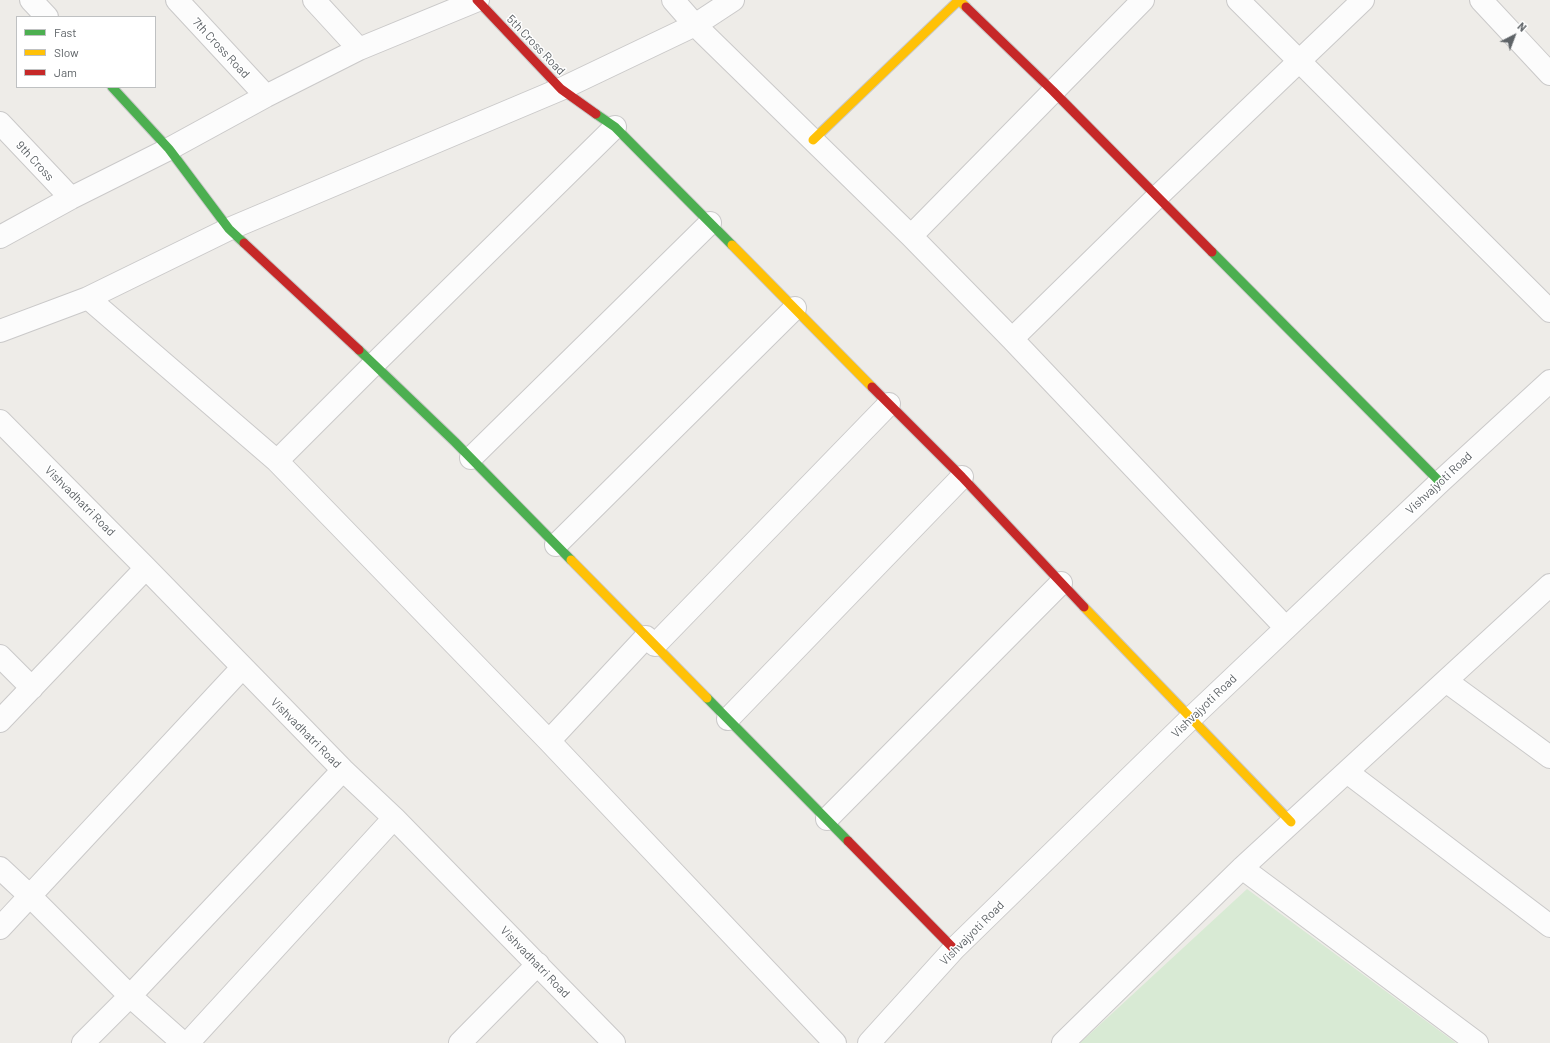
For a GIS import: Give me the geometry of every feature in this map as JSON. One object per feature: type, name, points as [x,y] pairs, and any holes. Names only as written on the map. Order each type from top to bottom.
[{"type":"street","points":[[32,0],[46,16]]},
{"type":"street","name":"7th Cross Road","points":[[176,0],[266,96]]},
{"type":"street","points":[[314,0],[359,49]]},
{"type":"street","points":[[0,237],[71,198],[169,149],[266,96],[359,49],[477,0]]},
{"type":"street","name":"5th Cross Road","points":[[477,0],[562,89],[615,127],[795,308],[962,477],[1060,583],[1291,822]]},
{"type":"street","points":[[673,0],[695,25],[911,236],[1286,628]]},
{"type":"street","points":[[0,331],[88,298],[229,229],[562,89],[695,25],[733,0]]},
{"type":"street","points":[[813,140],[959,0],[1053,91],[1440,482]]},
{"type":"street","points":[[911,236],[1143,0]]},
{"type":"street","points":[[1238,0],[1550,311]]},
{"type":"street","points":[[1012,340],[1157,196],[1298,60],[1363,0]]},
{"type":"street","points":[[1481,0],[1550,74]]},
{"type":"street","points":[[113,88],[169,149],[229,229],[374,364],[471,458],[954,949]]},
{"type":"street","name":"9th Cross","points":[[0,123],[71,198]]},
{"type":"street","points":[[277,461],[615,127]]},
{"type":"street","points":[[471,458],[710,223]]},
{"type":"street","points":[[88,298],[277,461],[549,741],[835,1043]]},
{"type":"street","points":[[556,545],[795,308]]},
{"type":"street","name":"Vishvajyoti Road","points":[[869,1043],[954,949],[1190,719],[1440,482],[1550,381]]},
{"type":"street","points":[[549,741],[889,404]]},
{"type":"street","name":"Vishvadhatri Road","points":[[0,421],[343,770],[394,818],[614,1043]]},
{"type":"street","points":[[728,718],[962,477]]},
{"type":"street","points":[[0,721],[146,568]]},
{"type":"street","points":[[827,819],[1060,583]]},
{"type":"street","points":[[1063,1043],[1242,868],[1550,585]]},
{"type":"street","points":[[0,656],[32,688]]},
{"type":"street","points":[[0,928],[242,668]]},
{"type":"street","points":[[1446,681],[1550,758]]},
{"type":"street","points":[[84,1043],[343,770]]},
{"type":"street","points":[[1347,772],[1550,926]]},
{"type":"street","points":[[188,1043],[394,818]]},
{"type":"street","points":[[0,868],[130,996],[183,1043]]},
{"type":"street","points":[[1242,868],[1477,1043]]},
{"type":"street","points":[[460,1043],[538,964]]},
{"type":"green space","points":[[1247,889],[1456,1043],[1080,1043]]},
{"type":"traffic: fast","points":[[113,88],[169,149],[229,229],[244,243]]},
{"type":"traffic: fast","points":[[596,114],[615,127],[732,245]]},
{"type":"traffic: fast","points":[[1212,252],[1440,482]]},
{"type":"traffic: fast","points":[[359,350],[455,442],[571,560]]},
{"type":"traffic: fast","points":[[707,698],[848,841]]},
{"type":"traffic: slow","points":[[813,140],[959,0],[966,7]]},
{"type":"traffic: slow","points":[[732,245],[872,387]]},
{"type":"traffic: slow","points":[[571,560],[707,698]]},
{"type":"traffic: slow","points":[[1084,607],[1291,822]]},
{"type":"traffic: jam","points":[[477,0],[561,89],[596,114]]},
{"type":"traffic: jam","points":[[966,7],[1053,91],[1212,252]]},
{"type":"traffic: jam","points":[[244,243],[359,350]]},
{"type":"traffic: jam","points":[[872,387],[962,477],[1084,607]]},
{"type":"traffic: jam","points":[[848,841],[954,949]]}]
